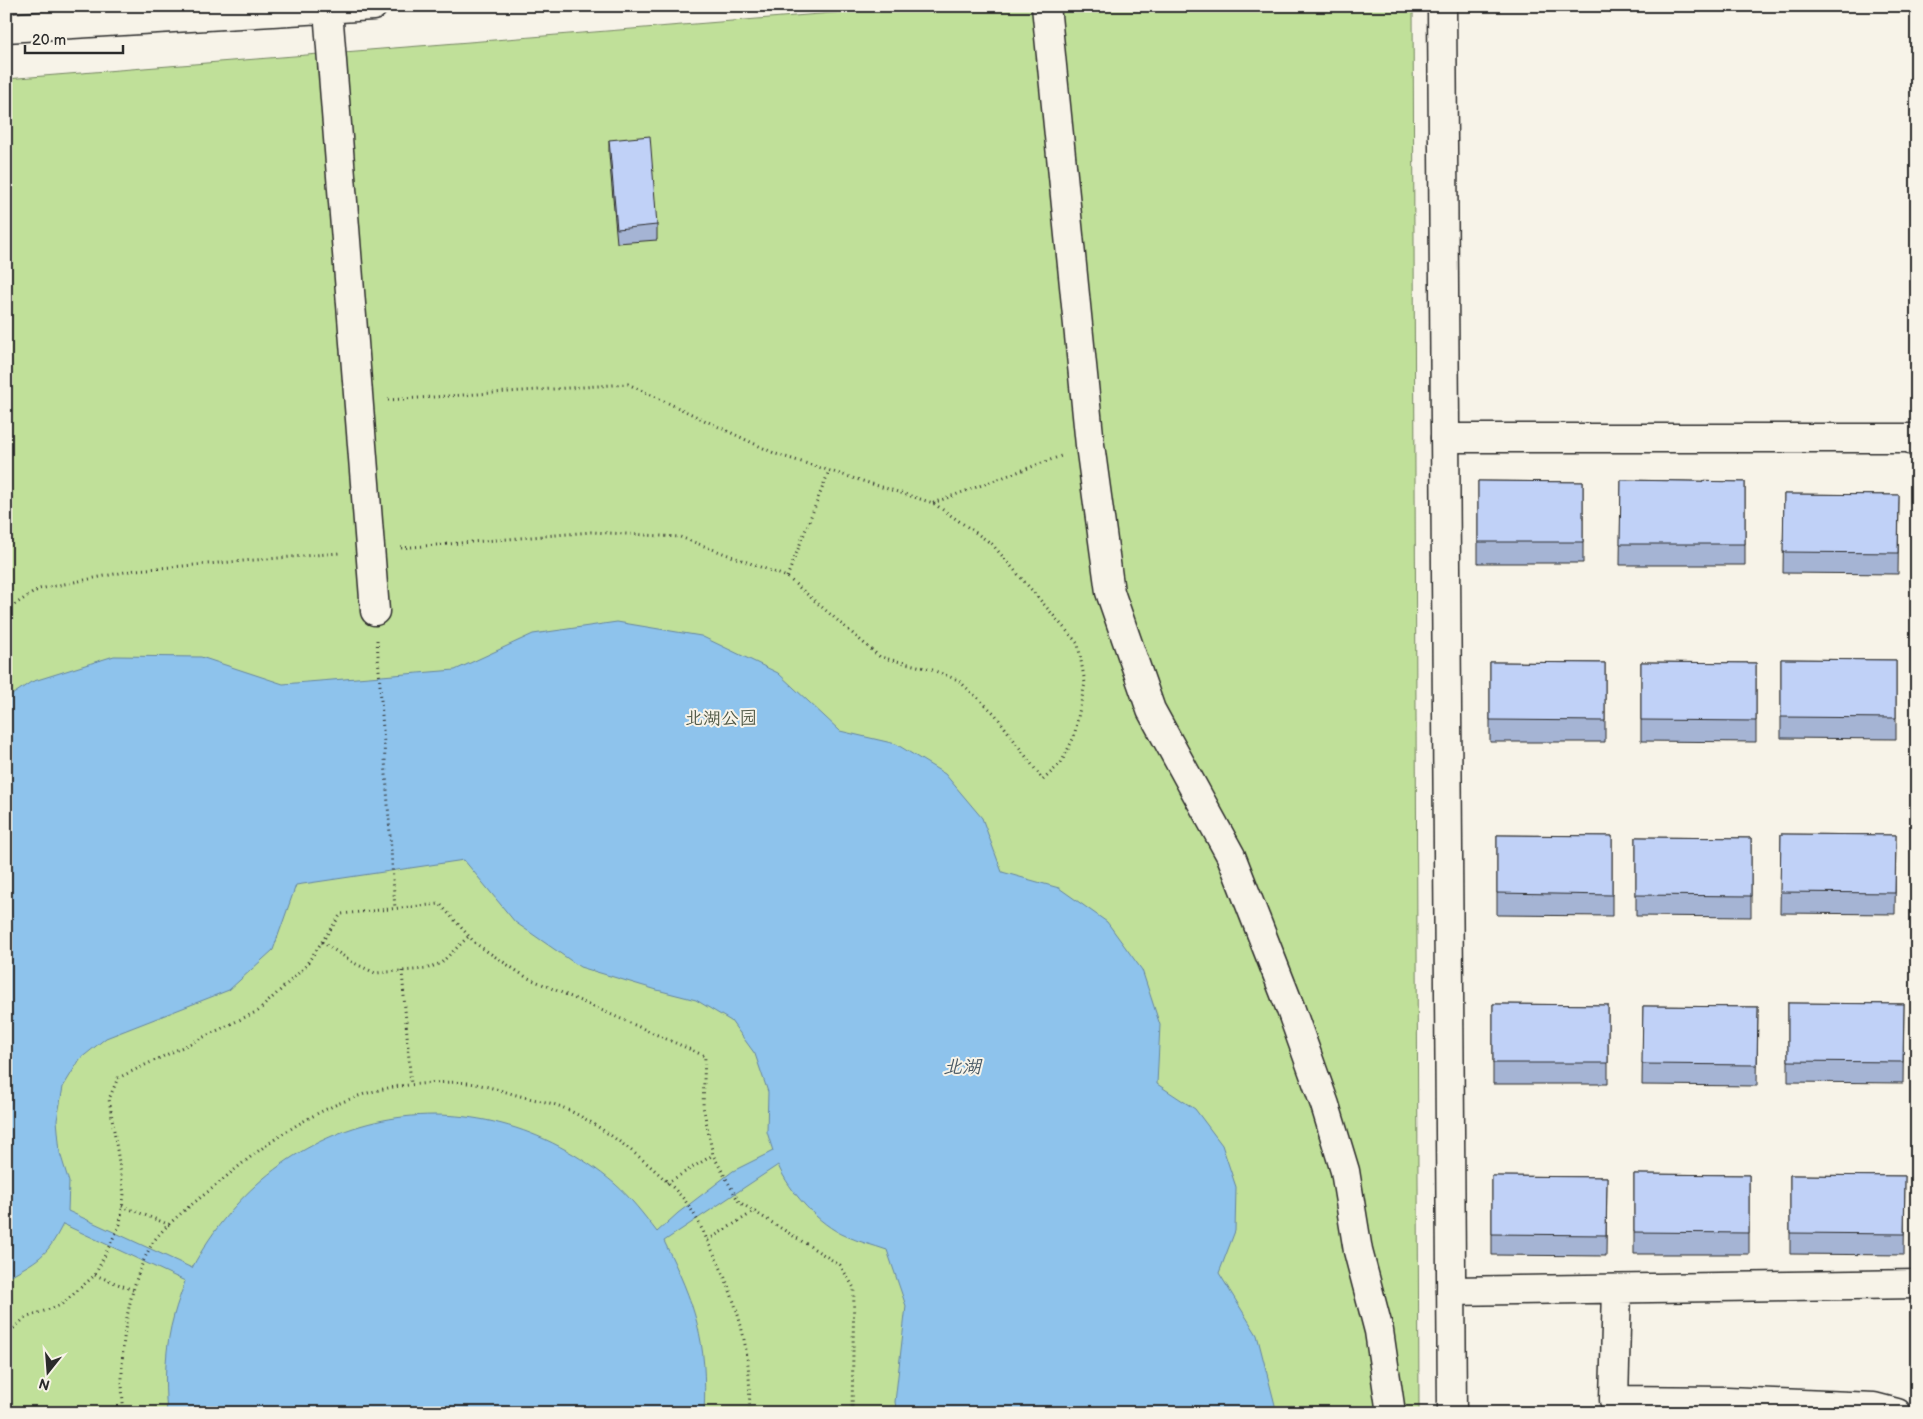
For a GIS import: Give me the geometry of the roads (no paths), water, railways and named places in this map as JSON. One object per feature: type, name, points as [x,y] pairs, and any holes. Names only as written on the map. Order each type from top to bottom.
[{"type":"street","points":[[6,28],[373,6]]},
{"type":"street","points":[[1046,6],[1090,446],[1110,592],[1151,710],[1231,856],[1290,1007],[1326,1106],[1345,1171],[1358,1251],[1379,1331],[1391,1413]]},
{"type":"street","points":[[1442,6],[1452,1413]]},
{"type":"street","points":[[328,10],[376,611]]},
{"type":"street","points":[[1445,438],[1910,438],[1917,443]]},
{"type":"street","points":[[1451,1291],[1917,1284]]},
{"type":"street","points":[[1617,1289],[1614,1400],[1727,1401],[1864,1407],[1897,1413]]},
{"type":"water","name":"北湖","points":[[617,622],[701,636],[778,673],[840,731],[896,744],[945,774],[982,818],[1002,872],[1059,888],[1107,922],[1142,970],[1160,1025],[1157,1084],[1195,1109],[1222,1145],[1236,1187],[1235,1231],[1219,1273],[1257,1335],[1275,1405],[1275,1413],[897,1413],[895,1402],[906,1306],[887,1250],[851,1238],[826,1224],[797,1196],[789,1186],[778,1165],[664,1241],[684,1284],[697,1324],[704,1365],[704,1413],[167,1413],[167,1351],[175,1311],[185,1281],[63,1224],[51,1244],[40,1257],[6,1278],[6,699],[31,682],[114,656],[201,657],[283,684],[455,670],[533,634]],"holes":[[[464,860],[515,922],[580,967],[696,1000],[731,1021],[755,1054],[768,1092],[767,1132],[773,1151],[733,1171],[678,1213],[657,1232],[632,1201],[615,1184],[560,1147],[501,1124],[441,1115],[382,1120],[326,1139],[274,1170],[229,1213],[192,1268],[68,1211],[69,1182],[60,1153],[57,1120],[63,1087],[80,1059],[106,1038],[229,990],[273,950],[296,885]]]},
{"type":"park label","name":"北湖公园","points":[[721,718]]}]
